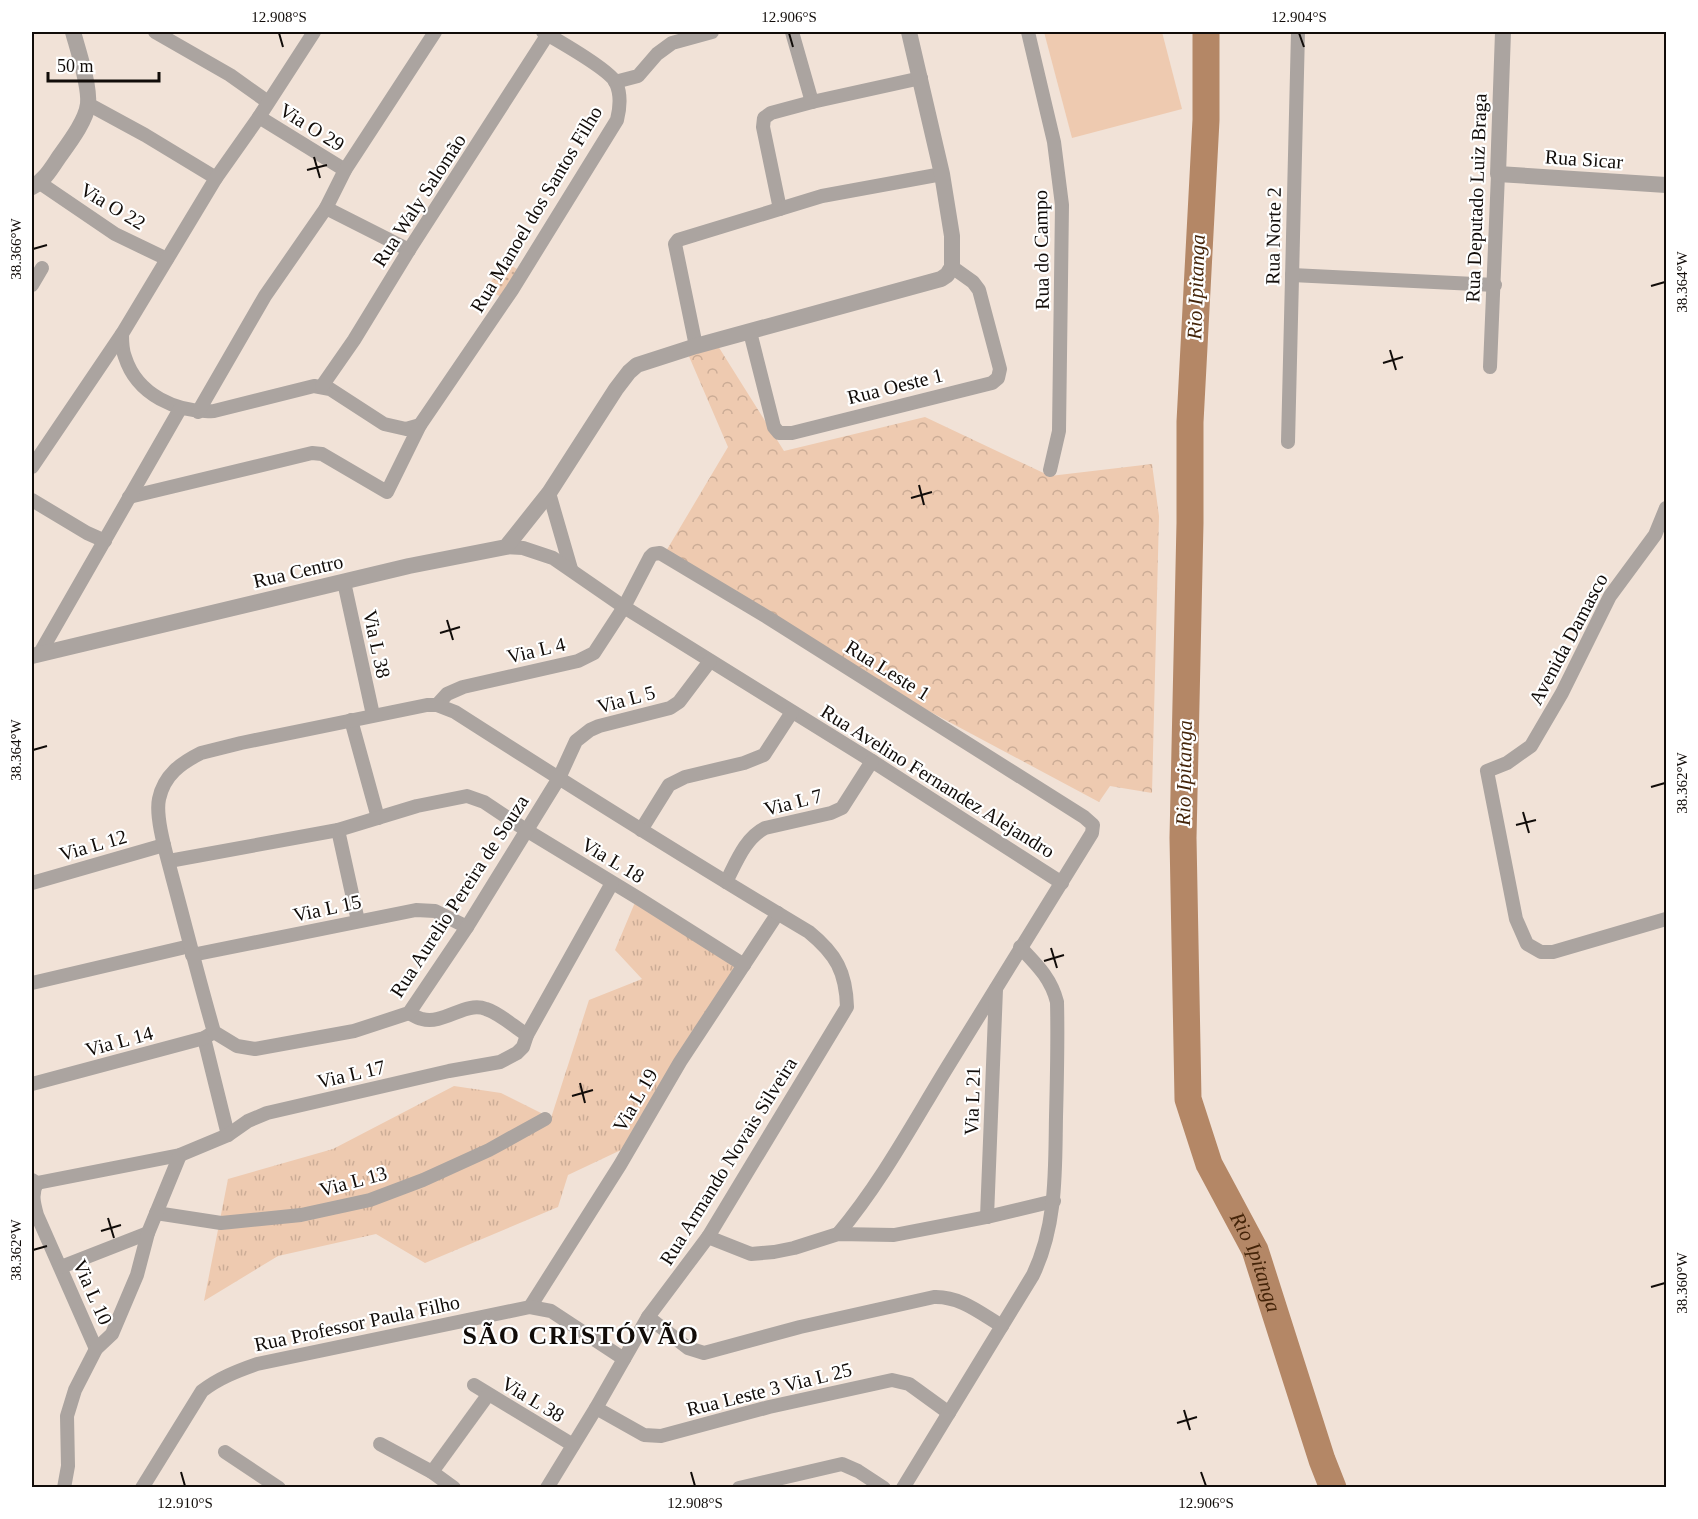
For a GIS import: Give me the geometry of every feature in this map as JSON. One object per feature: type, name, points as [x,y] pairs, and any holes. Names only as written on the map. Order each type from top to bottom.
[{"type":"street","points":[[36,185],[73,137],[88,104],[85,80],[73,32]]},
{"type":"street","points":[[155,32],[230,75],[268,102]]},
{"type":"street","points":[[32,466],[122,334],[216,178],[314,32]]},
{"type":"street","points":[[198,412],[265,296],[326,208],[345,171],[435,32]]},
{"type":"street","points":[[546,33],[604,71],[615,82],[638,76],[657,54],[672,43],[711,32]]},
{"type":"street","points":[[792,32],[812,102]]},
{"type":"street","points":[[506,547],[549,493],[629,372],[645,362],[941,279],[947,275],[952,267],[952,236],[942,174],[909,32]]},
{"type":"street","name":"Rua do Campo","points":[[1028,32],[1054,142],[1062,205],[1059,432],[1050,470]]},
{"type":"street","name":"Rua Norte 2","points":[[1288,442],[1298,32]]},
{"type":"street","name":"Rua Deputado Luiz Braga","points":[[1490,367],[1495,285],[1503,32]]},
{"type":"street","name":"Rua Waly Salomão","points":[[322,386],[354,340],[546,33]]},
{"type":"street","points":[[780,209],[763,127],[764,118],[771,113],[812,102],[921,78]]},
{"type":"street","name":"Rua Manoel dos Santos Filho","points":[[129,497],[312,453],[322,454],[387,492],[420,425],[512,290],[617,120],[620,103],[615,82]]},
{"type":"street","points":[[88,104],[216,178]]},
{"type":"street","name":"Via O 29","points":[[259,117],[345,171]]},
{"type":"street","points":[[696,346],[675,244],[682,238],[822,196],[942,174]]},
{"type":"street","name":"Rua Sicar","points":[[1498,174],[1666,185]]},
{"type":"street","name":"Via O 22","points":[[36,185],[115,234],[167,259]]},
{"type":"street","points":[[326,208],[409,250]]},
{"type":"street","name":"Rua Oeste 1","points":[[750,332],[774,427],[777,432],[783,434],[992,383],[998,378],[1000,369],[979,290],[973,282],[952,267]]},
{"type":"street","points":[[32,285],[42,268]]},
{"type":"street","points":[[1292,275],[1495,285]]},
{"type":"street","points":[[122,334],[123,355],[136,381],[148,391],[180,409],[198,412],[214,411],[314,386],[322,386],[384,424],[406,429],[420,425]]},
{"type":"street","points":[[36,655],[105,541],[180,409]]},
{"type":"street","points":[[549,493],[571,569]]},
{"type":"street","points":[[32,500],[87,533],[105,541]]},
{"type":"street","name":"Avenida Damasco","points":[[1666,508],[1655,534],[1611,596],[1562,693],[1531,746],[1507,763],[1487,771],[1516,919],[1527,944],[1541,952],[1553,952],[1666,919]]},
{"type":"street","name":"Rua Centro","points":[[36,655],[459,555],[506,547],[538,552],[571,569]]},
{"type":"street","name":"Rua Leste 1","points":[[624,607],[653,554],[660,553],[868,681],[1090,822],[1094,829],[1062,883]]},
{"type":"street","name":"Rua Avelino Fernandez Alejandro","points":[[571,569],[624,607],[872,760],[1062,883],[1020,947],[861,1207],[838,1234]]},
{"type":"street","name":"Via L 38","points":[[344,582],[373,715]]},
{"type":"street","name":"Via L 4","points":[[437,705],[447,694],[463,687],[587,658],[594,653],[624,607]]},
{"type":"street","name":"Via L 5","points":[[559,778],[576,741],[583,734],[599,726],[670,708],[679,702],[710,660]]},
{"type":"street","points":[[228,1136],[191,951],[164,844],[158,801],[168,777],[186,761],[201,753],[373,715],[437,705],[455,712],[641,830],[778,913]]},
{"type":"street","points":[[641,830],[669,785],[685,777],[744,763],[764,755],[792,712]]},
{"type":"street","points":[[169,861],[338,830],[378,818],[351,720]]},
{"type":"street","name":"Via L 7","points":[[726,882],[750,838],[758,831],[831,813],[842,808],[872,760]]},
{"type":"street","name":"Rua Aurelio Pereira de Souza","points":[[209,1035],[237,1046],[255,1048],[354,1031],[408,1013],[467,927],[559,778]]},
{"type":"street","name":"Via L 18","points":[[378,818],[417,806],[460,797],[478,798],[744,965]]},
{"type":"street","points":[[338,830],[358,921]]},
{"type":"street","name":"Via L 12","points":[[32,883],[164,844]]},
{"type":"street","name":"Via L 17","points":[[34,1181],[180,1155],[228,1136],[248,1121],[267,1113],[449,1071],[500,1062],[523,1047],[526,1035],[612,883]]},
{"type":"street","name":"Via L 15","points":[[191,951],[424,909],[435,911],[467,927]]},
{"type":"street","name":"Via L 19","points":[[530,1307],[620,1165],[680,1062],[778,913]]},
{"type":"street","name":"Rua Armando Novais Silveira","points":[[547,1488],[648,1317],[708,1237],[847,1007],[843,976],[825,945],[778,913]]},
{"type":"street","points":[[903,1488],[1002,1326],[1041,1258],[1048,1237],[1054,1201],[1057,1002],[1054,988],[1046,975],[1020,947]]},
{"type":"street","points":[[32,983],[191,951]]},
{"type":"street","name":"Via L 21","points":[[987,1217],[997,987]]},
{"type":"street","points":[[408,1013],[422,1019],[433,1020],[469,1008],[485,1008],[526,1035]]},
{"type":"street","name":"Via L 14","points":[[32,1084],[209,1035]]},
{"type":"street","name":"Via L 13","points":[[156,1213],[194,1217],[221,1223],[301,1215],[361,1202],[423,1180],[489,1150],[545,1119]]},
{"type":"street","points":[[96,1349],[112,1334],[137,1275],[148,1233],[180,1155]]},
{"type":"street","name":"Via L 10","points":[[34,1181],[34,1205],[96,1349],[75,1390],[67,1416],[68,1466],[64,1488]]},
{"type":"street","points":[[708,1237],[751,1254],[795,1248],[838,1234],[894,1235],[1054,1201]]},
{"type":"street","points":[[61,1267],[148,1233]]},
{"type":"street","points":[[648,1317],[688,1348],[704,1353],[800,1327],[934,1297],[944,1297],[961,1302],[1002,1326]]},
{"type":"street","name":"Rua Professor Paula Filho","points":[[142,1488],[202,1391],[236,1371],[269,1361],[530,1307],[551,1311],[624,1359]]},
{"type":"street","name":"Rua Leste 3 Via L 25","points":[[596,1408],[644,1435],[661,1436],[769,1407],[892,1380],[909,1384],[949,1413]]},
{"type":"street","name":"Via L 38","points":[[474,1386],[573,1445]]},
{"type":"street","points":[[432,1472],[488,1395]]},
{"type":"street","points":[[380,1444],[432,1472],[454,1488]]},
{"type":"street","points":[[225,1452],[279,1488]]},
{"type":"street","points":[[739,1488],[756,1486],[842,1464],[858,1470],[884,1488]]},
{"type":"green space","points":[[1044,32],[1162,32],[1182,109],[1072,138]]},
{"type":"green space","points":[[503,261],[519,270],[503,298],[487,289]]},
{"type":"green space","points":[[718,346],[784,451],[925,417],[1050,476],[1152,464],[1159,516],[1152,793],[1110,786],[1099,802],[811,648],[662,558],[728,447],[688,354]]},
{"type":"green space","points":[[636,900],[746,969],[621,1150],[568,1175],[558,1207],[425,1263],[376,1234],[278,1256],[204,1301],[228,1179],[333,1149],[454,1086],[501,1093],[551,1118],[589,1000],[642,979],[615,950]]},
{"type":"waterway","name":"Rio Ipitanga","points":[[1206,32],[1206,120],[1190,422],[1183,838],[1188,1099],[1209,1164],[1255,1250],[1333,1488]]},
{"type":"district","name":"SÃO CRISTÓVÃO","points":[[581,1335]]}]
